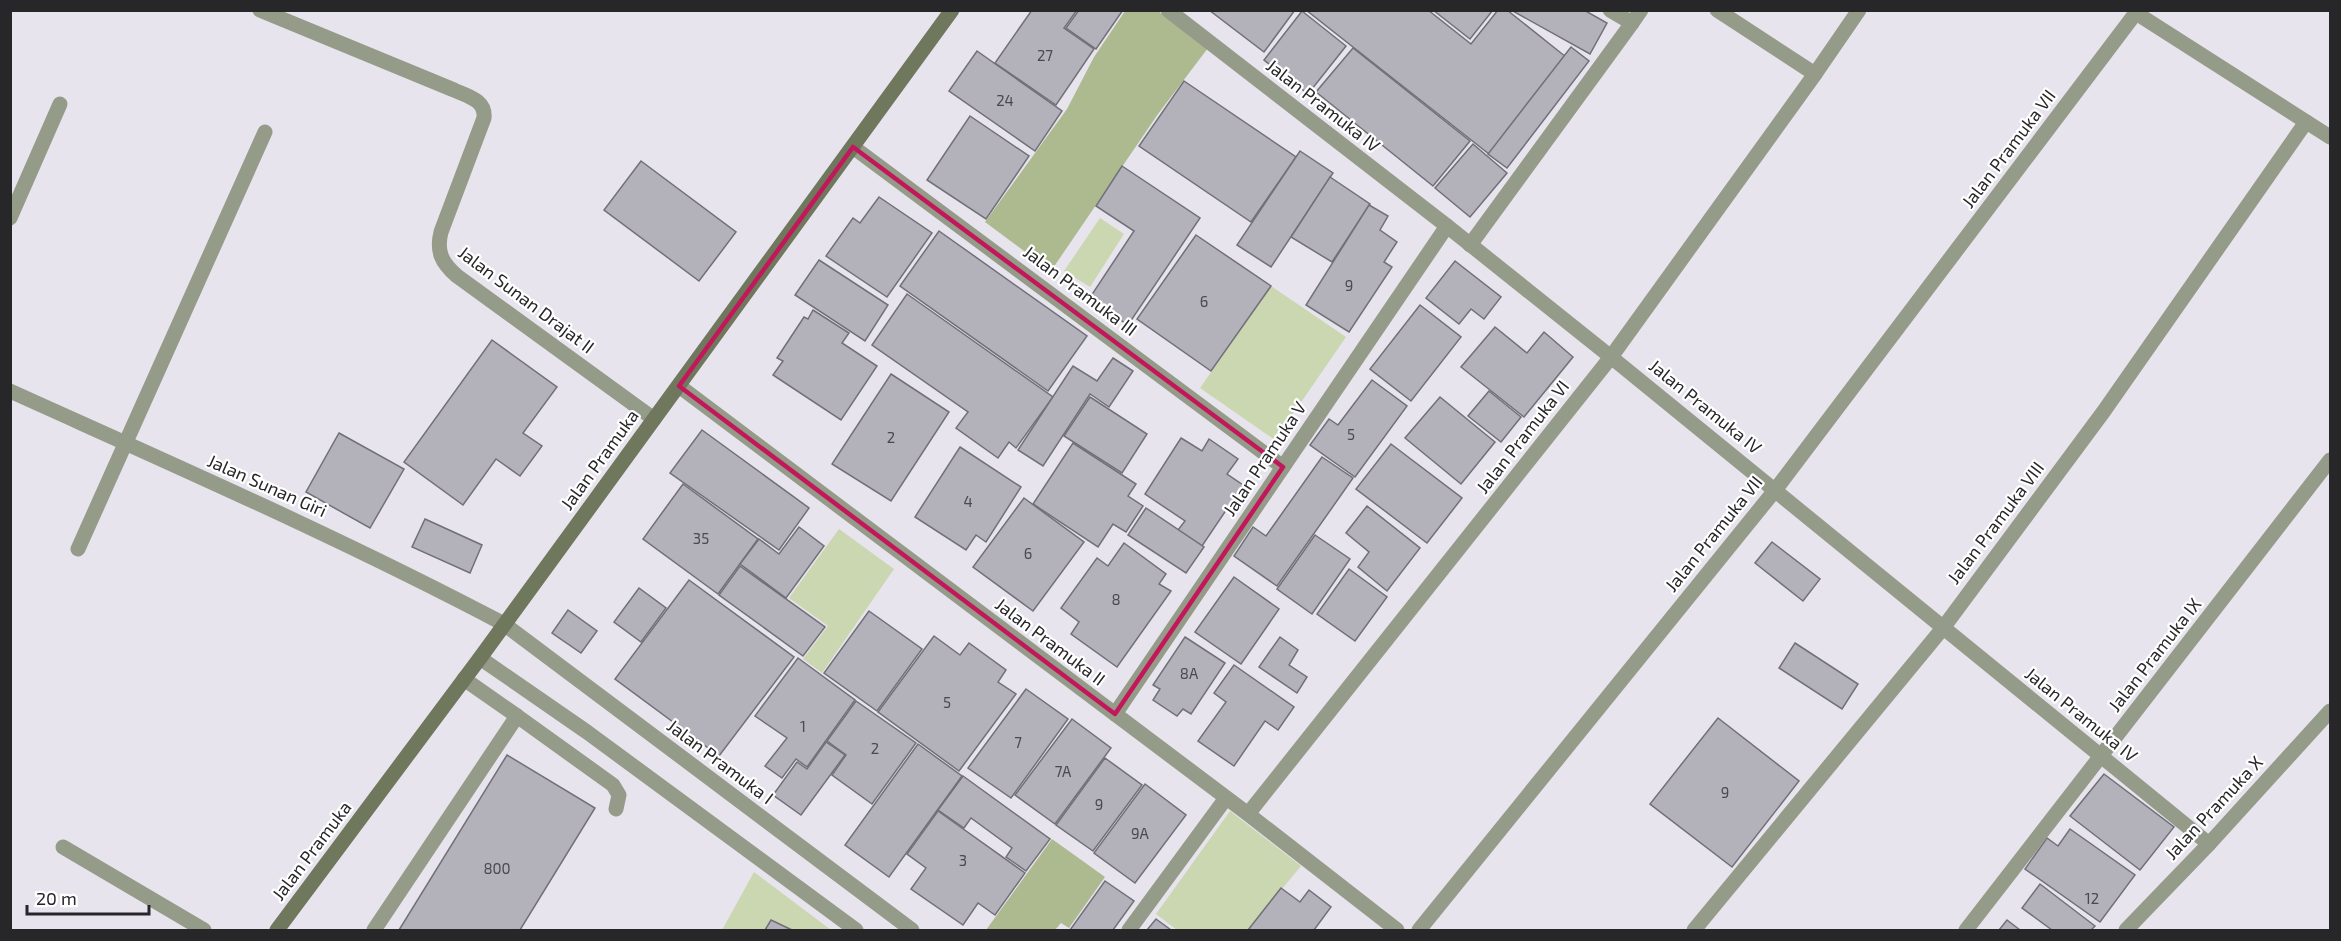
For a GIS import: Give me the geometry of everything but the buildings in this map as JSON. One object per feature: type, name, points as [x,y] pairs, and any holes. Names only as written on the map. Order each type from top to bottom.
[{"type":"main road","name":"Jalan Pramuka","points":[[277,930],[480,658],[952,10]]},
{"type":"street","name":"Jalan Sunan Drajat II","points":[[260,10],[453,90],[481,104],[485,113],[484,118],[441,232],[438,244],[440,257],[446,267],[457,276],[654,419]]},
{"type":"street","name":"Jalan Pramuka IV","points":[[1168,10],[1470,244],[1776,489],[2100,757],[2209,844]]},
{"type":"street","points":[[1470,244],[1637,16],[1610,10]]},
{"type":"street","points":[[1717,10],[1815,74]]},
{"type":"street","name":"Jalan Pramuka VI","points":[[1248,814],[1611,357],[1815,74],[1858,10]]},
{"type":"street","points":[[2137,12],[2331,137]]},
{"type":"street","name":"Jalan Pramuka VII","points":[[1419,930],[1776,489],[2137,12]]},
{"type":"street","points":[[10,218],[60,104]]},
{"type":"street","name":"Jalan Pramuka VIII","points":[[1694,930],[1943,628],[2103,411],[2306,122]]},
{"type":"street","points":[[78,549],[265,132]]},
{"type":"street","name":"Jalan Pramuka III","points":[[853,147],[1283,467]]},
{"type":"street","name":"Jalan Pramuka V","points":[[1115,714],[1447,226]]},
{"type":"street","name":"Jalan Pramuka II","points":[[679,386],[1248,814],[1397,930]]},
{"type":"street","name":"Jalan Sunan Giri","points":[[10,391],[316,530],[431,585],[504,624]]},
{"type":"street","name":"Jalan Pramuka IX","points":[[1966,930],[2331,460]]},
{"type":"street","name":"Jalan Pramuka I","points":[[504,624],[912,930]]},
{"type":"street","points":[[480,658],[597,738],[856,930]]},
{"type":"street","points":[[464,679],[613,785],[619,795],[616,809]]},
{"type":"street","name":"Jalan Pramuka X","points":[[2126,930],[2209,844],[2331,711]]},
{"type":"street","points":[[374,930],[517,716]]},
{"type":"street","points":[[1129,930],[1226,798]]},
{"type":"street","points":[[63,848],[204,930]]},
{"type":"highlighted area","points":[[853,147],[1283,467],[1115,714],[679,386]]},
{"type":"green space","points":[[1125,11],[1158,11],[1208,48],[1158,114],[1051,271],[985,222],[1067,109],[1094,57]]},
{"type":"green space","points":[[1100,218],[1124,234],[1090,287],[1064,271]]},
{"type":"green space","points":[[1271,286],[1346,337],[1275,440],[1200,388]]},
{"type":"green space","points":[[839,529],[894,569],[822,673],[803,659],[828,626],[789,598]]},
{"type":"green space","points":[[1230,811],[1301,866],[1248,930],[1177,930],[1156,914]]},
{"type":"green space","points":[[1052,839],[1105,877],[1069,928],[1061,923],[1055,930],[986,930]]},
{"type":"green space","points":[[754,872],[831,930],[722,930]]}]
